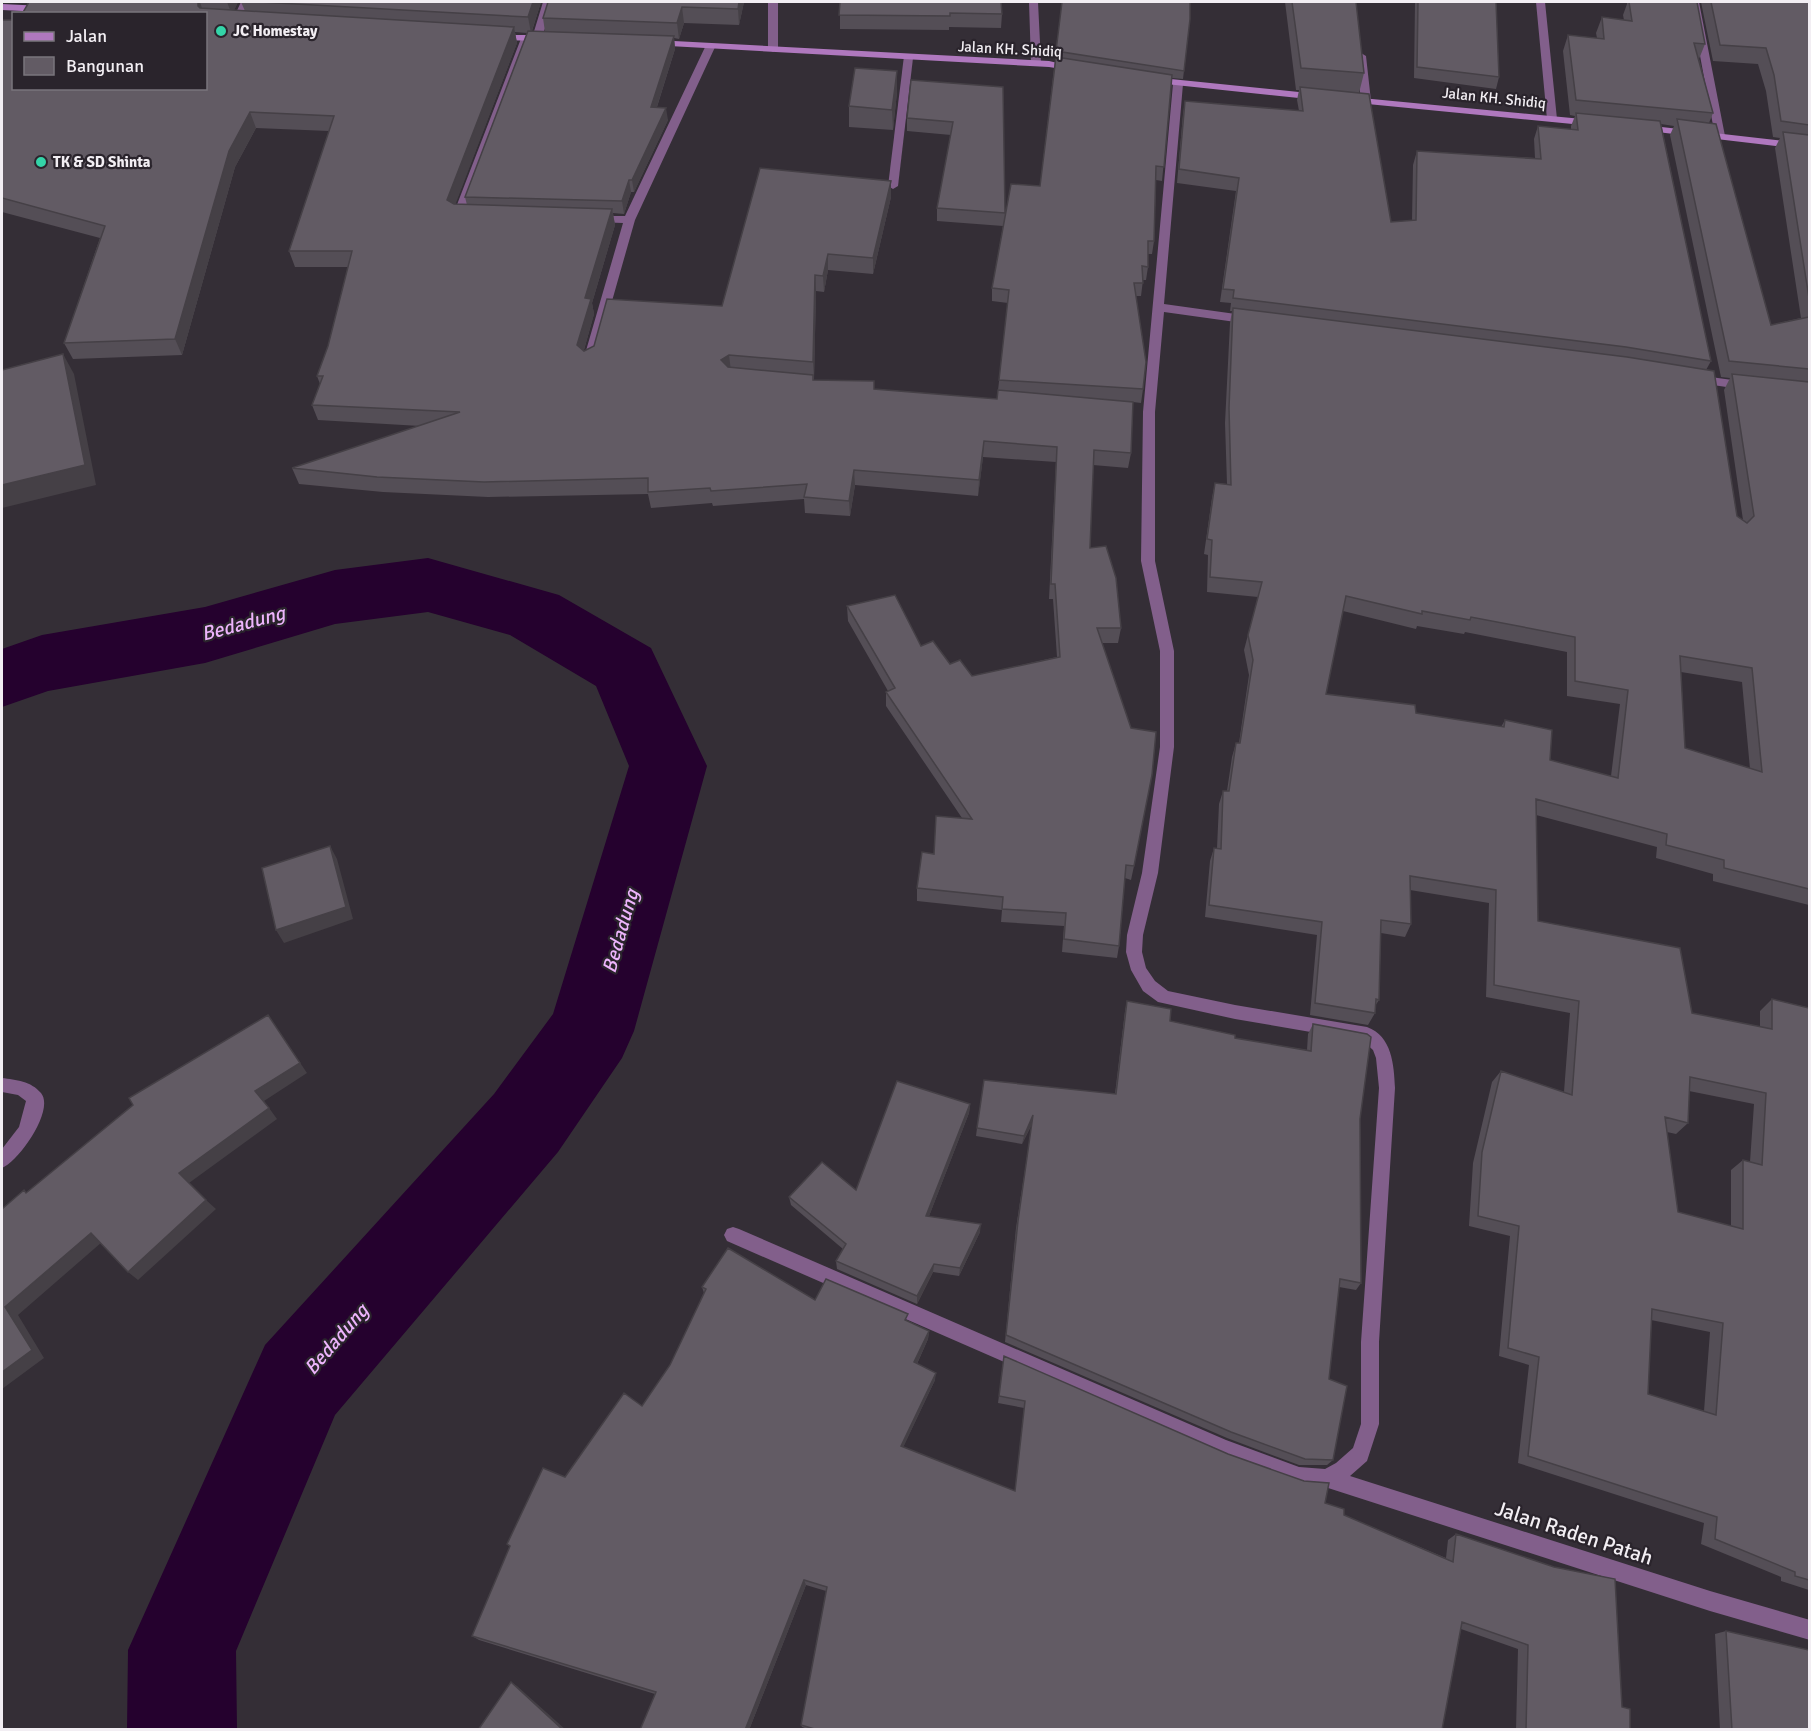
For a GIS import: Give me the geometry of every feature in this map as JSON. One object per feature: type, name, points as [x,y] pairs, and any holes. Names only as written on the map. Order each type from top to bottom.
[{"type":"main road","points":[[2,7],[21,5],[56,10]]},
{"type":"main road","points":[[482,37],[560,39]]},
{"type":"main road","name":"Jalan KH. Shidiq","points":[[641,42],[908,58],[1036,63],[1084,69]]},
{"type":"main road","points":[[1143,78],[1178,84],[1330,98]]},
{"type":"main road","name":"Jalan KH. Shidiq","points":[[1342,99],[1603,124]]},
{"type":"main road","points":[[1638,127],[1662,135],[1720,136],[1809,147]]},
{"type":"street","points":[[236,21],[246,2]]},
{"type":"street","points":[[537,38],[548,2]]},
{"type":"street","points":[[773,2],[773,49]]},
{"type":"street","points":[[1033,2],[1036,63]]},
{"type":"street","points":[[1540,2],[1552,119]]},
{"type":"street","points":[[1694,2],[1720,136]]},
{"type":"street","points":[[481,216],[458,215],[525,38]]},
{"type":"street","points":[[589,361],[629,220],[711,45]]},
{"type":"street","points":[[1360,46],[1366,101]]},
{"type":"street","points":[[893,186],[908,58]]},
{"type":"street","points":[[1178,84],[1158,307],[1143,412],[1148,561],[1167,651],[1167,747],[1150,873],[1135,936],[1134,952],[1139,970],[1149,986],[1164,997],[1235,1012],[1367,1034],[1377,1040],[1385,1056],[1387,1088],[1370,1342],[1370,1424],[1360,1454],[1343,1470],[1325,1478]]},
{"type":"street","points":[[584,219],[629,220]]},
{"type":"street","points":[[1158,307],[1264,322]]},
{"type":"street","points":[[1679,376],[1756,387]]},
{"type":"street","points":[[2,1085],[22,1088],[34,1098],[33,1117],[17,1145],[2,1160]]},
{"type":"street","name":"Jalan Raden Patah","points":[[733,1235],[1224,1449],[1299,1476],[1325,1478],[1710,1601],[1809,1630]]},
{"type":"building","points":[[29,2],[198,2],[200,8],[514,27],[447,200],[454,204],[612,209],[585,298],[591,299],[577,345],[584,351],[594,346],[607,299],[722,306],[760,168],[891,181],[873,258],[828,254],[823,276],[815,275],[813,362],[729,355],[721,360],[728,367],[813,375],[813,380],[874,381],[874,389],[997,399],[998,390],[1133,402],[1131,453],[1094,450],[1090,548],[1106,546],[1116,578],[1121,628],[1097,628],[1131,728],[1156,732],[1152,775],[1134,866],[1126,865],[1119,946],[1064,939],[1066,913],[1002,909],[1003,897],[917,888],[922,852],[934,854],[936,816],[972,819],[886,692],[895,688],[847,606],[895,595],[921,646],[933,641],[950,664],[960,660],[972,676],[1060,657],[1055,584],[1051,584],[1057,447],[984,441],[979,480],[854,470],[849,501],[804,497],[807,484],[711,491],[710,488],[648,492],[648,478],[484,482],[377,477],[292,468],[460,412],[312,405],[323,376],[317,376],[328,346],[352,251],[289,251],[334,116],[250,112],[229,151],[175,339],[64,343],[105,226],[2,198],[2,20],[12,20],[12,90],[207,90],[207,12],[23,12]]},
{"type":"building","points":[[260,2],[533,2],[528,17]]},
{"type":"building","points":[[548,2],[739,2],[738,9],[682,7],[677,23],[543,18]]},
{"type":"building","points":[[840,2],[1001,2],[1002,14],[839,15]]},
{"type":"building","points":[[1062,2],[1190,2],[1184,71],[1056,51]]},
{"type":"building","points":[[1292,2],[1356,2],[1364,73],[1301,68]]},
{"type":"building","points":[[1418,2],[1496,2],[1499,77],[1417,67]]},
{"type":"building","points":[[1629,2],[1697,2],[1705,44],[1694,43],[1713,113],[1576,100],[1568,35],[1604,39],[1602,17],[1632,21]]},
{"type":"building","points":[[1711,2],[1809,2],[1809,125],[1781,121],[1774,75],[1766,48],[1720,45]]},
{"type":"building","points":[[528,31],[674,36],[651,107],[666,108],[632,180],[629,180],[622,201],[465,197]]},
{"type":"building","points":[[1056,57],[1172,75],[1164,167],[1156,166],[1154,241],[1148,241],[1148,267],[1142,266],[1143,283],[1134,283],[1146,362],[1143,389],[999,380],[1009,290],[992,288],[1011,184],[1040,186]]},
{"type":"building","points":[[855,68],[897,71],[892,110],[849,106]]},
{"type":"building","points":[[911,80],[1003,87],[1005,213],[937,208],[953,122],[907,118]]},
{"type":"building","points":[[1300,87],[1369,94],[1391,222],[1416,220],[1417,151],[1541,159],[1538,126],[1578,130],[1576,113],[1660,121],[1711,361],[1626,347],[1233,298],[1234,290],[1223,289],[1239,178],[1179,169],[1185,101],[1303,111]]},
{"type":"building","points":[[1677,119],[1716,124],[1771,325],[1809,317],[1809,369],[1729,361]]},
{"type":"building","points":[[1783,132],[1809,135],[1809,298]]},
{"type":"building","points":[[1233,308],[1627,357],[1714,371],[1737,516],[1747,523],[1754,516],[1732,374],[1809,382],[1809,889],[1724,868],[1724,860],[1666,845],[1667,834],[1536,799],[1538,921],[1680,948],[1692,1013],[1772,1029],[1772,999],[1809,1008],[1809,1580],[1795,1576],[1795,1572],[1715,1539],[1717,1517],[1528,1456],[1539,1357],[1508,1348],[1519,1226],[1478,1216],[1482,1152],[1501,1071],[1572,1095],[1579,1001],[1494,985],[1496,890],[1410,876],[1411,924],[1381,920],[1379,1000],[1376,999],[1375,1013],[1315,1003],[1322,922],[1209,905],[1214,848],[1221,849],[1223,791],[1229,791],[1236,743],[1240,743],[1253,660],[1248,635],[1262,582],[1210,577],[1212,540],[1207,539],[1215,483],[1231,485],[1229,408]],"holes":[[[1346,596],[1422,614],[1422,611],[1470,620],[1471,617],[1575,637],[1575,681],[1628,690],[1618,778],[1550,760],[1552,730],[1505,720],[1504,727],[1416,713],[1415,705],[1326,694]],[[1680,656],[1752,668],[1762,772],[1685,748]],[[1690,1077],[1766,1093],[1762,1165],[1743,1160],[1743,1229],[1678,1212],[1665,1117],[1688,1123]],[[1652,1309],[1723,1323],[1716,1415],[1648,1394]]]},
{"type":"building","points":[[63,354],[85,465],[2,485],[2,370]]},
{"type":"building","points":[[330,846],[346,907],[276,930],[262,868]]},
{"type":"building","points":[[1127,1001],[1171,1009],[1170,1021],[1235,1035],[1235,1038],[1311,1051],[1313,1024],[1367,1034],[1371,1037],[1360,1119],[1361,1283],[1340,1279],[1329,1379],[1347,1386],[1333,1460],[1305,1459],[1231,1432],[1006,1335],[1018,1221],[1033,1115],[1024,1136],[977,1128],[984,1080],[1116,1094]]},
{"type":"building","points":[[268,1015],[300,1063],[255,1091],[269,1108],[179,1173],[206,1200],[128,1272],[91,1233],[5,1307],[32,1350],[2,1372],[2,1209],[24,1190],[26,1193],[133,1105],[129,1098]]},
{"type":"building","points":[[897,1081],[970,1104],[926,1216],[981,1224],[960,1268],[934,1264],[917,1296],[836,1261],[846,1244],[789,1197],[822,1162],[856,1190]]},
{"type":"building","points":[[728,1248],[815,1300],[826,1279],[908,1314],[905,1320],[929,1331],[914,1362],[936,1373],[901,1446],[1015,1491],[1025,1401],[999,1396],[1004,1356],[1228,1454],[1304,1481],[1329,1483],[1325,1503],[1344,1509],[1344,1515],[1453,1562],[1456,1534],[1554,1567],[1615,1579],[1622,1707],[1630,1709],[1630,1730],[1526,1730],[1528,1645],[1462,1622],[1442,1730],[818,1730],[801,1725],[827,1587],[804,1580],[745,1730],[640,1730],[656,1692],[472,1636],[510,1546],[507,1544],[543,1468],[565,1477],[624,1393],[642,1406],[670,1365],[706,1289],[702,1287]]},
{"type":"building","points":[[1726,1631],[1809,1650],[1809,1730],[1732,1730]]},
{"type":"building","points":[[511,1682],[563,1730],[478,1730]]},
{"type":"waterway","name":"Bedadung","points":[[2,678],[42,664],[205,635],[335,597],[428,585],[533,614],[625,668],[668,766],[591,1031],[526,1123],[300,1380],[182,1650],[182,1730]]},
{"type":"place","name":"JC Homestay","points":[[221,31]]},
{"type":"place","name":"TK & SD Shinta","points":[[41,162]]}]
